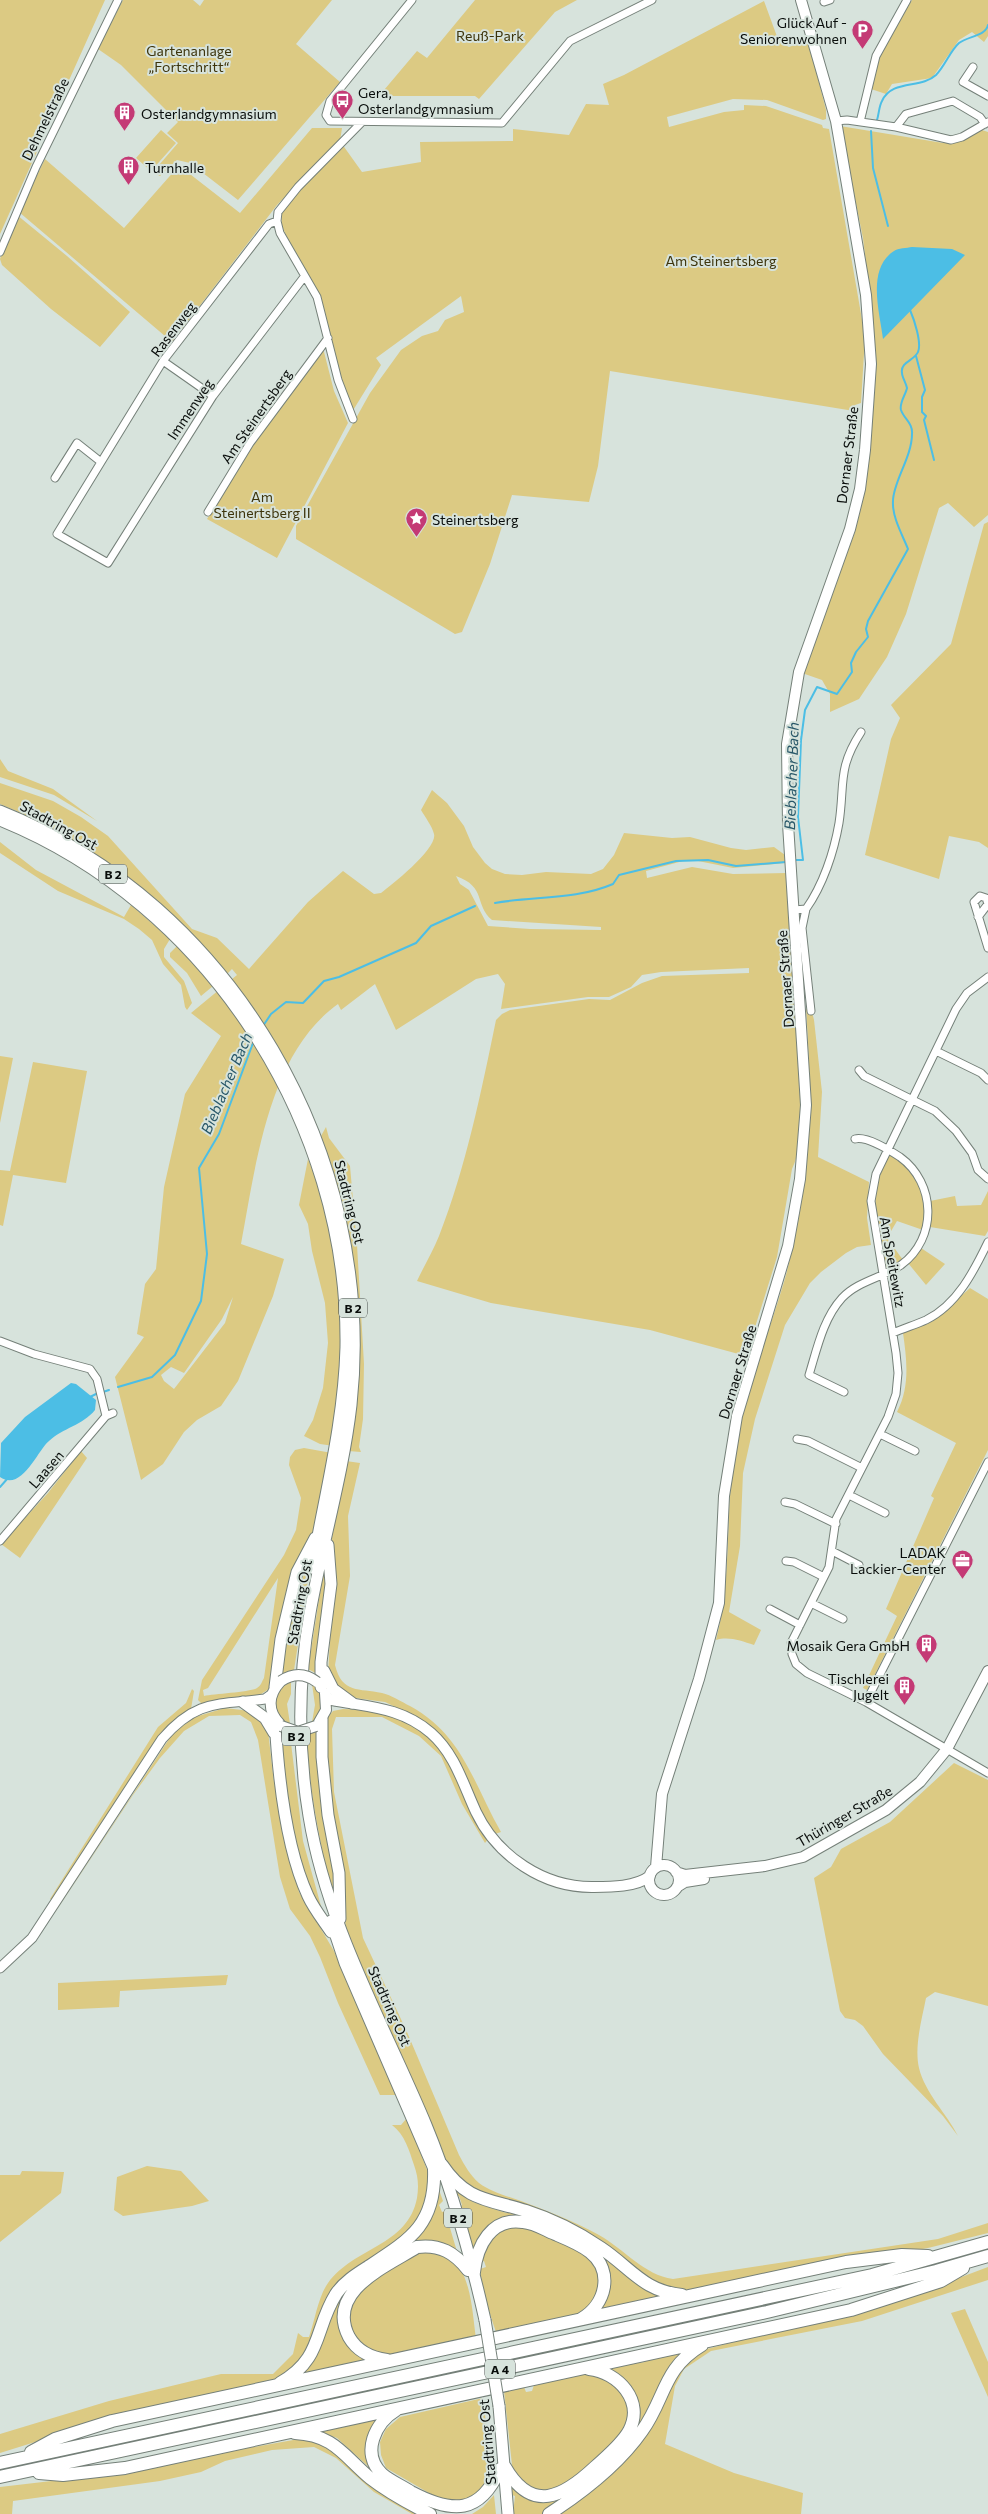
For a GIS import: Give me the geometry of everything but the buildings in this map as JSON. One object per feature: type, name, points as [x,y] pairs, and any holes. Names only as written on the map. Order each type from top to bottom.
[{"type":"highway","name":"Stadtring Ost","points":[[0,811],[54,836],[124,882],[154,905],[243,1002],[277,1055],[306,1112],[326,1178],[340,1213],[349,1267],[354,1339],[351,1405],[323,1531],[306,1636],[301,1703],[306,1791],[316,1849],[338,1934],[438,2167],[471,2271],[482,2321],[496,2406],[508,2514]]},
{"type":"highway","name":"Stadtring Ost","points":[[0,820],[53,846],[122,891],[206,963]]},
{"type":"highway","name":"B 2","points":[[322,1688],[321,1662],[331,1584],[323,1531]]},
{"type":"highway","name":"B 2","points":[[276,1688],[281,1639],[298,1572],[323,1531]]},
{"type":"highway","points":[[321,1662],[333,1689],[352,1703]]},
{"type":"highway","name":"B 2","points":[[242,1702],[265,1718],[276,1736]]},
{"type":"highway","name":"B 2","points":[[276,1718],[276,1736],[284,1806],[301,1879],[316,1911],[338,1934]]},
{"type":"highway","name":"B 2","points":[[321,1718],[322,1757],[328,1815],[341,1892],[338,1934]]},
{"type":"highway","points":[[438,2167],[466,2192],[483,2201],[526,2211],[591,2241],[653,2288],[692,2296]]},
{"type":"highway","points":[[273,2387],[287,2379],[314,2352],[337,2294],[345,2284],[404,2243],[423,2223],[432,2200],[438,2167]]},
{"type":"highway","points":[[392,2361],[368,2355],[352,2341],[347,2332],[344,2319],[346,2301],[355,2288],[417,2247],[428,2246],[449,2252],[471,2271],[478,2248],[484,2239],[499,2225],[522,2221],[570,2241],[589,2251],[598,2260],[603,2270],[605,2283],[601,2299],[596,2307],[576,2322]]},
{"type":"highway","name":"A 4","points":[[0,2463],[863,2277],[988,2242]]},
{"type":"highway","points":[[17,2459],[55,2439],[112,2421],[846,2262],[902,2255],[940,2256]]},
{"type":"highway","points":[[21,2472],[64,2474],[125,2468],[851,2310],[941,2282],[982,2258]]},
{"type":"highway","name":"A 4","points":[[0,2477],[767,2312],[982,2258]]},
{"type":"highway","points":[[549,2514],[576,2496],[629,2448],[651,2418],[665,2384],[678,2364],[694,2350],[711,2340]]},
{"type":"highway","points":[[400,2407],[388,2415],[374,2432],[372,2453],[382,2474],[430,2504],[450,2510],[472,2507],[489,2494],[502,2468],[525,2493],[541,2498],[554,2498],[576,2485],[620,2443],[632,2421],[633,2407],[630,2394],[623,2385],[610,2374],[582,2368]]},
{"type":"highway","points":[[282,2433],[304,2434],[328,2440],[338,2447],[370,2478],[430,2514]]},
{"type":"highway","name":"B 2","points":[[502,2468],[502,2514]]},
{"type":"main road","name":"Dornaer Straße","points":[[656,1867],[662,1794],[699,1679],[719,1603],[724,1496],[737,1416],[788,1246],[800,1179],[806,1105],[786,785],[787,744],[792,704],[809,640],[840,560],[860,489],[870,364],[866,295],[836,121],[801,0]]},
{"type":"main road","name":"Thüringer Straße","points":[[673,1869],[685,1875],[765,1866],[803,1857],[900,1799],[949,1751],[988,1671]]},
{"type":"main road","points":[[352,1703],[298,1732],[276,1718],[276,1688],[290,1676],[299,1674],[322,1688],[332,1700],[376,1706],[408,1717],[437,1739],[457,1768],[485,1828],[503,1849],[523,1866],[553,1880],[573,1885],[588,1887],[623,1885],[651,1888],[655,1892],[664,1895],[674,1892],[679,1880],[673,1869],[656,1867],[650,1876],[623,1885]]},
{"type":"main road","name":"Thüringer Straße","points":[[677,1887],[686,1882],[777,1871],[805,1862],[889,1815],[907,1802],[949,1751],[988,1684]]},
{"type":"main road","points":[[321,1718],[322,1688]]},
{"type":"main road","name":"Dornaer Straße","points":[[659,1837],[673,1869]]},
{"type":"main road","points":[[650,1876],[651,1888]]},
{"type":"street","name":"Dehmelstraße","points":[[0,252],[36,167],[118,0]]},
{"type":"street","points":[[412,0],[330,101],[326,115],[330,121],[361,123],[502,123],[570,41],[652,0]]},
{"type":"street","points":[[860,122],[876,56],[906,0]]},
{"type":"street","points":[[973,67],[963,82],[988,96]]},
{"type":"street","points":[[836,121],[896,127],[951,140],[962,137],[987,123],[953,101],[906,114],[896,127]]},
{"type":"street","points":[[353,420],[338,380],[317,297],[280,233],[277,221],[278,212],[298,187],[361,123]]},
{"type":"street","name":"Rasenweg","points":[[57,534],[163,361],[269,224],[277,221]]},
{"type":"street","name":"Immenweg","points":[[57,534],[108,563],[213,396],[304,277]]},
{"type":"street","name":"Am Steinertsberg","points":[[208,512],[250,443],[328,338]]},
{"type":"street","points":[[163,361],[213,396]]},
{"type":"street","points":[[54,478],[77,443],[101,462]]},
{"type":"street","points":[[806,909],[827,868],[839,824],[842,774],[850,749],[861,732]]},
{"type":"street","name":"Dornaer Straße","points":[[794,910],[806,909],[802,928],[810,1011]]},
{"type":"street","points":[[978,917],[988,948]]},
{"type":"street","name":"Am Speitewitz","points":[[988,977],[978,982],[967,993],[956,1009],[876,1174],[871,1201],[893,1332],[898,1373],[896,1394],[880,1434],[848,1495],[836,1524],[829,1567],[791,1643],[792,1654],[796,1664],[807,1673],[866,1702],[988,1773]]},
{"type":"street","points":[[936,1051],[980,1073],[988,1080]]},
{"type":"street","points":[[859,1070],[864,1076],[935,1112],[956,1131],[972,1153],[978,1170],[988,1179]]},
{"type":"street","points":[[844,1392],[809,1375],[828,1318],[835,1306],[853,1289],[892,1271],[911,1256],[919,1246],[928,1219],[927,1198],[917,1174],[907,1162],[861,1137],[855,1139]]},
{"type":"street","points":[[893,1332],[927,1319],[951,1300],[970,1278],[988,1242]]},
{"type":"street","name":"Laasen","points":[[0,1341],[34,1354],[90,1369],[97,1380],[110,1414],[48,1487],[1,1536]]},
{"type":"street","points":[[880,1434],[914,1451]]},
{"type":"street","points":[[798,1439],[808,1441],[862,1468]]},
{"type":"street","points":[[866,1702],[988,1462]]},
{"type":"street","points":[[848,1495],[885,1513]]},
{"type":"street","points":[[785,1502],[795,1504],[836,1524]]},
{"type":"street","points":[[832,1551],[859,1565]]},
{"type":"street","points":[[786,1561],[794,1562],[824,1576]]},
{"type":"street","points":[[811,1603],[843,1619]]},
{"type":"street","points":[[770,1609],[800,1625]]},
{"type":"street","points":[[0,1968],[32,1938],[162,1739],[175,1724],[197,1710],[213,1704],[265,1699],[276,1688]]},
{"type":"street","points":[[242,1702],[265,1706],[276,1718]]},
{"type":"green space","points":[[0,0],[105,0],[0,234]]},
{"type":"green space","name":"Gartenanlage „Fortschritt“","points":[[123,0],[193,0],[200,6],[204,0],[332,0],[296,44],[340,82],[238,200],[190,163],[177,160],[160,176],[153,172],[178,143],[167,133],[178,122],[121,65],[98,49]]},
{"type":"green space","name":"Reuß-Park","points":[[475,0],[577,0],[555,12],[479,99],[475,96],[379,96],[417,51],[427,58]]},
{"type":"green space","points":[[912,0],[988,0],[988,36],[984,42],[972,32],[959,40],[932,78],[892,84],[886,94],[871,89],[880,55]]},
{"type":"green space","name":"Am Steinertsberg","points":[[764,1],[779,42],[789,47],[808,40],[826,110],[826,119],[823,120],[767,100],[733,99],[667,117],[669,127],[724,112],[744,110],[744,105],[766,106],[829,129],[865,337],[861,403],[855,405],[854,411],[610,371],[598,466],[589,502],[512,495],[490,564],[462,632],[455,634],[296,539],[296,526],[370,393],[401,350],[422,336],[438,331],[445,320],[464,312],[461,296],[376,358],[381,365],[352,412],[341,382],[330,337],[282,226],[281,210],[342,144],[362,172],[421,162],[420,142],[513,141],[513,129],[569,135],[586,104],[609,105],[603,84],[624,75]]},
{"type":"green space","points":[[840,126],[943,143],[968,137],[982,130],[988,132],[988,515],[974,527],[948,503],[939,508],[906,614],[887,657],[859,699],[830,712],[830,694],[822,680],[802,673],[855,532],[852,531],[874,380],[875,341],[863,238]]},
{"type":"green space","points":[[312,128],[342,128],[340,141],[277,205],[172,342],[19,212],[45,159],[124,228],[176,169],[186,171],[240,213]]},
{"type":"green space","points":[[161,130],[176,143],[151,171],[136,158]]},
{"type":"green space","points":[[17,215],[130,312],[100,347],[51,309],[2,265],[0,259]]},
{"type":"green space","name":"Am Steinertsberg II","points":[[323,348],[334,391],[348,423],[277,558],[207,519],[252,447]]},
{"type":"green space","points":[[988,522],[988,848],[979,842],[949,836],[939,879],[865,855],[891,739],[900,718],[891,705],[951,644],[984,524]]},
{"type":"green space","points":[[0,759],[8,771],[53,789],[97,821],[54,795],[0,777]]},
{"type":"green space","points":[[0,783],[53,801],[81,817],[108,836],[192,929],[217,938],[249,969],[308,902],[343,871],[374,894],[381,893],[413,866],[429,848],[433,840],[433,831],[421,810],[432,790],[447,803],[464,826],[473,847],[485,863],[492,869],[505,874],[522,875],[546,872],[591,874],[603,869],[614,855],[624,833],[672,838],[690,837],[746,850],[774,847],[785,855],[785,863],[733,868],[698,861],[683,861],[646,871],[647,878],[692,867],[733,874],[787,873],[802,1118],[777,1257],[746,1356],[650,1330],[491,1303],[417,1281],[439,1236],[449,1210],[465,1157],[496,1020],[502,1014],[510,1010],[589,999],[610,1000],[642,983],[662,976],[749,973],[749,968],[661,972],[642,975],[631,987],[609,997],[588,997],[501,1009],[505,984],[498,974],[476,979],[396,1030],[375,984],[341,1010],[338,1004],[314,1025],[295,1051],[269,1113],[260,1147],[241,1244],[284,1259],[273,1296],[238,1381],[221,1406],[197,1420],[184,1432],[163,1464],[141,1480],[115,1377],[144,1337],[137,1334],[145,1284],[156,1269],[164,1187],[185,1094],[221,1036],[191,1013],[237,975],[232,969],[227,974],[179,921],[124,874],[64,835],[0,804]],"holes":[[[456,876],[472,885],[483,908],[492,920],[601,927],[601,930],[530,929],[488,926],[469,890],[460,884]],[[233,1297],[225,1323],[174,1389],[164,1381],[161,1375],[171,1367],[184,1373],[222,1319]]]},
{"type":"green space","points":[[0,842],[36,870],[124,917],[131,905],[170,939],[164,949],[164,957],[184,981],[192,1003],[187,1010],[181,985],[163,964],[152,940],[124,919],[58,891],[0,853]]},
{"type":"green space","points":[[177,946],[213,986],[201,996],[187,973],[170,957],[170,953]]},
{"type":"green space","points":[[806,1009],[812,1012],[814,1020],[822,1092],[818,1157],[869,1182],[867,1218],[871,1245],[857,1247],[846,1253],[810,1283],[785,1325],[755,1419],[743,1473],[740,1546],[729,1612],[761,1630],[754,1645],[730,1639],[716,1640],[725,1592],[732,1469],[740,1424],[793,1248],[804,1181],[809,1113]]},
{"type":"green space","points":[[0,1056],[13,1058],[0,1123]]},
{"type":"green space","points":[[33,1062],[87,1071],[66,1183],[13,1175],[3,1226],[0,1225],[0,1170],[10,1171]]},
{"type":"green space","points":[[326,1127],[329,1138],[350,1166],[364,1364],[363,1419],[359,1447],[361,1452],[348,1451],[359,1364],[357,1297],[344,1216],[321,1136]]},
{"type":"green space","points":[[892,1155],[904,1164],[913,1175],[925,1202],[955,1196],[957,1206],[981,1205],[988,1191],[988,1231],[985,1236],[930,1227],[923,1230],[897,1221],[887,1238],[903,1260],[892,1268],[887,1268],[883,1264],[877,1222],[876,1197],[880,1171],[886,1157]]},
{"type":"green space","points":[[308,1159],[329,1227],[341,1305],[343,1363],[334,1446],[320,1444],[304,1436],[313,1420],[323,1388],[328,1343],[325,1303],[312,1251],[308,1224],[299,1205]]},
{"type":"green space","points":[[921,1248],[945,1264],[926,1285],[908,1263]]},
{"type":"green space","points":[[970,1288],[988,1299],[988,1450],[867,1690],[863,1688],[897,1616],[886,1609],[934,1498],[931,1496],[956,1443],[897,1412],[906,1383],[903,1333],[933,1321]]},
{"type":"green space","points":[[304,1448],[332,1453],[314,1532],[304,1550],[269,1689],[258,1696],[202,1704],[198,1700],[202,1680],[284,1555],[296,1530],[301,1498],[289,1465],[290,1457],[295,1450]],"holes":[[[278,1578],[264,1678],[260,1686],[254,1689],[204,1696],[203,1690],[208,1688]]]},
{"type":"green space","points":[[81,1451],[87,1458],[20,1558],[1,1544],[48,1493]]},
{"type":"green space","points":[[346,1461],[360,1463],[348,1516],[350,1576],[335,1665],[338,1674],[342,1681],[352,1688],[385,1694],[410,1706],[443,1731],[465,1762],[501,1832],[495,1834],[482,1816],[465,1776],[412,1715],[385,1702],[355,1698],[338,1690],[328,1674],[334,1571],[332,1538]]},
{"type":"green space","points":[[312,1554],[294,1670],[282,1674],[297,1598]]},
{"type":"green space","points":[[326,1555],[329,1577],[319,1675],[308,1669]]},
{"type":"green space","points":[[291,1681],[291,1694],[287,1704],[290,1724],[278,1716],[276,1703],[280,1690]]},
{"type":"green space","points":[[312,1684],[319,1693],[322,1703],[320,1713],[312,1722],[315,1705]]},
{"type":"green space","points":[[192,1689],[194,1691],[191,1709],[180,1715],[159,1736],[55,1900],[50,1899],[158,1727],[186,1703]]},
{"type":"green space","points":[[225,1708],[250,1711],[257,1716],[268,1731],[274,1782],[299,1892],[334,1951],[396,2095],[380,2095],[310,1936],[290,1909],[280,1877],[258,1740],[251,1722],[240,1715],[209,1716],[184,1731],[160,1758],[133,1795],[47,1925],[173,1733],[195,1717]]},
{"type":"green space","points":[[343,1709],[376,1713],[402,1720],[423,1732],[438,1747],[451,1765],[488,1839],[485,1843],[462,1804],[441,1756],[419,1736],[382,1717],[336,1717],[332,1729],[334,1792],[363,1938],[407,2032],[459,2155],[470,2174],[479,2183],[494,2191],[551,2212],[590,2230],[643,2267],[663,2277],[673,2279],[938,2239],[988,2223],[988,2233],[928,2248],[680,2291],[656,2286],[615,2253],[475,2195],[445,2163],[347,1936],[328,1788],[325,1721],[333,1711]]},
{"type":"green space","points":[[319,1729],[336,1878],[337,1907],[321,1843],[313,1800],[308,1756],[306,1734]]},
{"type":"green space","points":[[280,1730],[290,1735],[303,1841],[324,1917],[304,1873],[297,1850],[288,1802]]},
{"type":"green space","points":[[954,1763],[988,1780],[988,2006],[935,1992],[926,1998],[917,2051],[919,2068],[926,2086],[958,2136],[943,2116],[883,2054],[863,2026],[855,2020],[845,2018],[840,2011],[814,1878],[831,1867],[841,1849],[890,1822]]},
{"type":"green space","points":[[228,1975],[226,1985],[120,1991],[119,2007],[58,2010],[58,1983]]},
{"type":"green space","points":[[407,2118],[429,2175],[425,2209],[411,2233],[345,2280],[307,2355],[276,2379],[118,2416],[0,2453],[0,2434],[109,2401],[221,2374],[273,2374],[293,2354],[298,2333],[303,2337],[309,2337],[319,2302],[328,2283],[352,2261],[392,2236],[412,2214],[418,2194],[416,2173],[406,2143],[392,2125],[401,2125]]},
{"type":"green space","points":[[147,2166],[181,2171],[209,2201],[192,2206],[123,2216],[114,2210],[117,2177]]},
{"type":"green space","points":[[22,2171],[64,2172],[61,2193],[0,2242],[0,2175],[20,2175]]},
{"type":"green space","points":[[452,2184],[473,2202],[507,2213],[508,2210],[592,2245],[665,2296],[600,2309],[605,2266],[518,2218],[473,2253],[459,2208],[462,2205],[459,2196],[456,2196]]},
{"type":"green space","points":[[438,2187],[443,2201],[439,2205],[442,2212],[445,2211],[458,2255],[439,2244],[360,2279],[341,2323],[372,2359],[293,2378],[347,2287],[403,2248]]},
{"type":"green space","points":[[509,2227],[530,2227],[589,2255],[600,2272],[598,2297],[579,2315],[496,2332],[486,2302],[481,2277],[480,2269],[486,2267],[484,2261],[479,2263],[495,2234]]},
{"type":"green space","points":[[421,2249],[444,2253],[460,2269],[469,2291],[476,2338],[388,2356],[360,2347],[346,2321],[359,2287]]},
{"type":"green space","points":[[988,2267],[988,2280],[862,2321],[711,2351],[684,2369],[675,2386],[665,2444],[734,2473],[803,2493],[801,2514],[556,2514],[626,2454],[676,2371],[703,2350],[911,2296]]},
{"type":"green space","points":[[965,2309],[988,2362],[988,2397],[951,2313]]},
{"type":"green space","points":[[690,2349],[670,2369],[643,2423],[618,2453],[586,2485],[556,2509],[544,2514],[513,2514],[515,2496],[512,2495],[511,2484],[524,2496],[539,2501],[547,2501],[564,2496],[572,2492],[606,2462],[628,2437],[635,2423],[637,2409],[634,2395],[622,2380],[606,2370],[607,2367],[636,2360],[637,2363],[645,2362],[645,2358]]},
{"type":"green space","points":[[589,2373],[608,2377],[630,2404],[625,2431],[568,2487],[535,2494],[513,2474],[504,2391],[524,2387],[526,2392],[532,2391],[534,2385]]},
{"type":"green space","points":[[483,2398],[491,2464],[489,2481],[478,2497],[446,2503],[386,2468],[381,2455],[380,2442],[386,2429],[400,2417]]},
{"type":"green space","points":[[377,2419],[367,2437],[371,2469],[337,2438],[321,2432]]},
{"type":"green space","points":[[299,2439],[326,2445],[422,2514],[412,2514],[374,2492],[336,2458],[314,2447],[272,2450],[225,2461],[201,2472],[160,2481],[13,2501],[12,2514],[0,2514],[0,2487],[77,2478]]},
{"type":"green space","points":[[494,2495],[496,2514],[472,2514],[483,2507]]},
{"type":"water","points":[[912,247],[952,249],[965,255],[883,339],[877,292],[877,280],[880,269],[885,259],[894,251]]},
{"type":"water","points":[[71,1383],[76,1384],[96,1400],[95,1410],[85,1419],[49,1441],[22,1475],[8,1480],[0,1477],[1,1443],[25,1417]]},
{"type":"waterway","name":"Bieblacher Bach","points":[[877,120],[881,103],[887,94],[900,87],[923,82],[936,75],[959,43],[980,34],[987,29],[988,25]]},
{"type":"waterway","name":"Bieblacher Bach","points":[[871,131],[873,168],[888,226]]},
{"type":"waterway","name":"Bieblacher Bach","points":[[796,860],[803,860],[798,817],[801,740],[805,710],[817,687],[837,694],[852,672],[851,663],[856,652],[868,637],[866,629],[868,621],[908,549],[896,519],[893,501],[896,486],[909,452],[912,434],[910,424],[901,410],[907,388],[902,375],[902,369],[916,355],[919,348],[917,331],[910,310]]},
{"type":"waterway","points":[[916,356],[925,390],[922,397],[922,412],[926,416],[924,420],[934,460]]},
{"type":"waterway","name":"Bieblacher Bach","points":[[495,903],[584,893],[613,884],[619,875],[676,861],[708,860],[736,866],[786,862]]},
{"type":"waterway","name":"Bieblacher Bach","points":[[263,1026],[271,1014],[286,1002],[303,1003],[324,981],[339,977],[416,943],[431,926],[475,906]]},
{"type":"waterway","name":"Bieblacher Bach","points":[[118,1387],[152,1377],[175,1355],[201,1301],[207,1254],[199,1168],[219,1134],[253,1043]]},
{"type":"waterway","name":"Bieblacher Bach","points":[[103,1392],[109,1390]]},
{"type":"waterway","name":"Bieblacher Bach","points":[[90,1397],[98,1393]]},
{"type":"waterway","name":"Bieblacher Bach","points":[[0,1487],[8,1478]]},
{"type":"place","name":"Glück Auf - Seniorenwohnen","points":[[863,49]]},
{"type":"place","name":"Gera, Osterlandgymnasium","points":[[342,119]]},
{"type":"place","name":"Osterlandgymnasium","points":[[125,132]]},
{"type":"place","name":"Turnhalle","points":[[129,186]]},
{"type":"place","name":"Steinertsberg","points":[[416,538]]},
{"type":"place","name":"LADAK Lackier-Center","points":[[962,1579]]},
{"type":"place","name":"Mosaik Gera GmbH","points":[[926,1664]]},
{"type":"place","name":"Tischlerei Jugelt","points":[[905,1705]]}]
